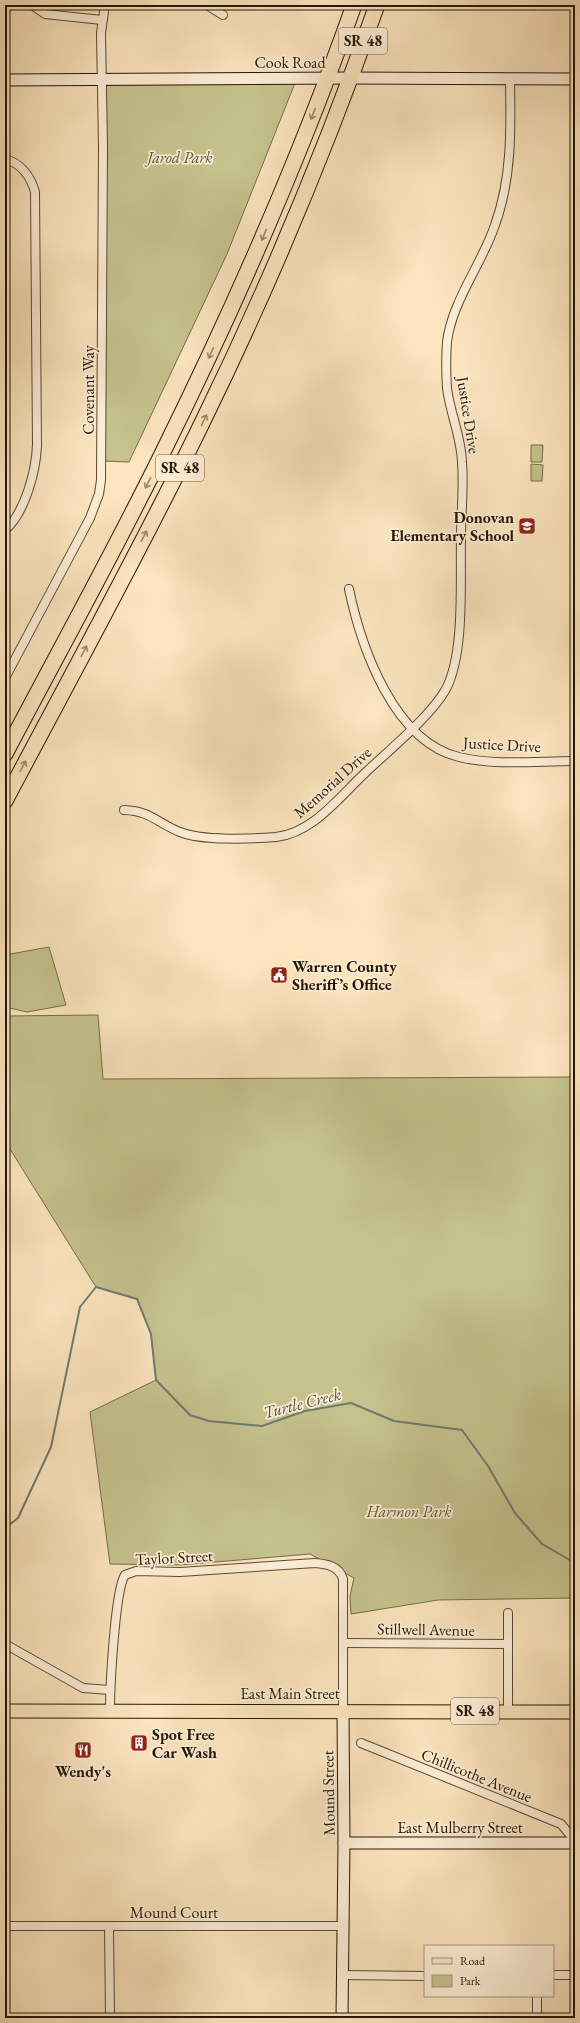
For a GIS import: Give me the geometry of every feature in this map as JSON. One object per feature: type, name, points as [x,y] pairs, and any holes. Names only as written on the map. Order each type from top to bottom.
[{"type":"highway","name":"SR 48","points":[[5,754],[126,524],[194,390],[259,245],[328,78],[354,5]]},
{"type":"highway","name":"SR 48","points":[[5,801],[210,408],[284,243],[350,78],[377,5]]},
{"type":"main road","name":"East Main Street","points":[[5,1711],[343,1710],[575,1712]]},
{"type":"street","points":[[32,5],[45,14],[102,20]]},
{"type":"street","name":"Covenant Way","points":[[5,678],[90,518],[99,494],[102,461],[102,20],[105,5]]},
{"type":"street","points":[[207,5],[223,15]]},
{"type":"street","name":"Cook Road","points":[[5,80],[102,78],[575,79]]},
{"type":"street","name":"Justice Drive","points":[[411,728],[428,712],[446,689],[454,666],[459,633],[462,462],[458,428],[448,388],[447,342],[454,313],[482,258],[495,226],[503,200],[510,148],[510,79]]},
{"type":"street","points":[[5,159],[18,165],[26,173],[32,182],[35,192],[37,445],[36,462],[32,483],[18,513],[5,530]]},
{"type":"street","name":"Justice Drive","points":[[350,589],[361,632],[378,676],[394,706],[411,728],[428,743],[459,757],[503,761],[575,761]]},
{"type":"street","name":"Memorial Drive","points":[[124,810],[151,815],[170,827],[191,835],[246,838],[284,835],[295,832],[314,821],[411,728]]},
{"type":"street","name":"Taylor Street","points":[[110,1710],[110,1690],[120,1585],[125,1575],[130,1572],[180,1572],[315,1563],[326,1564],[337,1569]]},
{"type":"street","name":"Mound Street","points":[[337,1569],[342,1573],[344,1584],[342,2018]]},
{"type":"street","points":[[508,1613],[508,1711]]},
{"type":"street","name":"Stillwell Avenue","points":[[343,1643],[508,1644]]},
{"type":"street","points":[[5,1644],[83,1688],[110,1690]]},
{"type":"street","name":"Chillicothe Avenue","points":[[361,1743],[561,1824],[571,1836],[574,1843]]},
{"type":"street","name":"East Mulberry Street","points":[[344,1844],[574,1843]]},
{"type":"street","name":"Mound Court","points":[[5,1926],[343,1926]]},
{"type":"street","points":[[109,1926],[110,2018]]},
{"type":"street","points":[[342,1975],[424,1976]]},
{"type":"street","points":[[554,1975],[575,1975]]},
{"type":"street","points":[[537,1997],[537,2018]]},
{"type":"green space","name":"Jarod Park","points":[[102,78],[297,78],[227,254],[129,462],[102,461]]},
{"type":"green space","points":[[531,445],[543,445],[542,462],[531,462]]},
{"type":"green space","points":[[531,464],[543,465],[542,481],[531,481]]},
{"type":"green space","points":[[49,947],[66,1005],[27,1012],[5,1007],[5,955]]},
{"type":"green space","name":"Harmon Park","points":[[98,1015],[103,1079],[575,1077],[575,1598],[438,1600],[351,1614],[350,1596],[354,1578],[310,1554],[180,1565],[110,1564],[90,1412],[156,1380],[151,1335],[137,1299],[96,1287],[5,1141],[5,1016]]},
{"type":"waterway","name":"Turtle Creek","points":[[5,1528],[18,1518],[51,1447],[80,1307],[96,1287],[137,1299],[151,1334],[156,1380],[190,1415],[209,1421],[262,1426],[305,1411],[351,1403],[394,1421],[462,1430],[488,1466],[515,1513],[542,1544],[575,1563]]},
{"type":"place","name":"Donovan Elementary School","points":[[527,526]]},
{"type":"place","name":"Warren County Sheriff’s Office","points":[[279,975]]},
{"type":"place","name":"Spot Free Car Wash","points":[[139,1743]]},
{"type":"place","name":"Wendy's","points":[[83,1750]]}]
